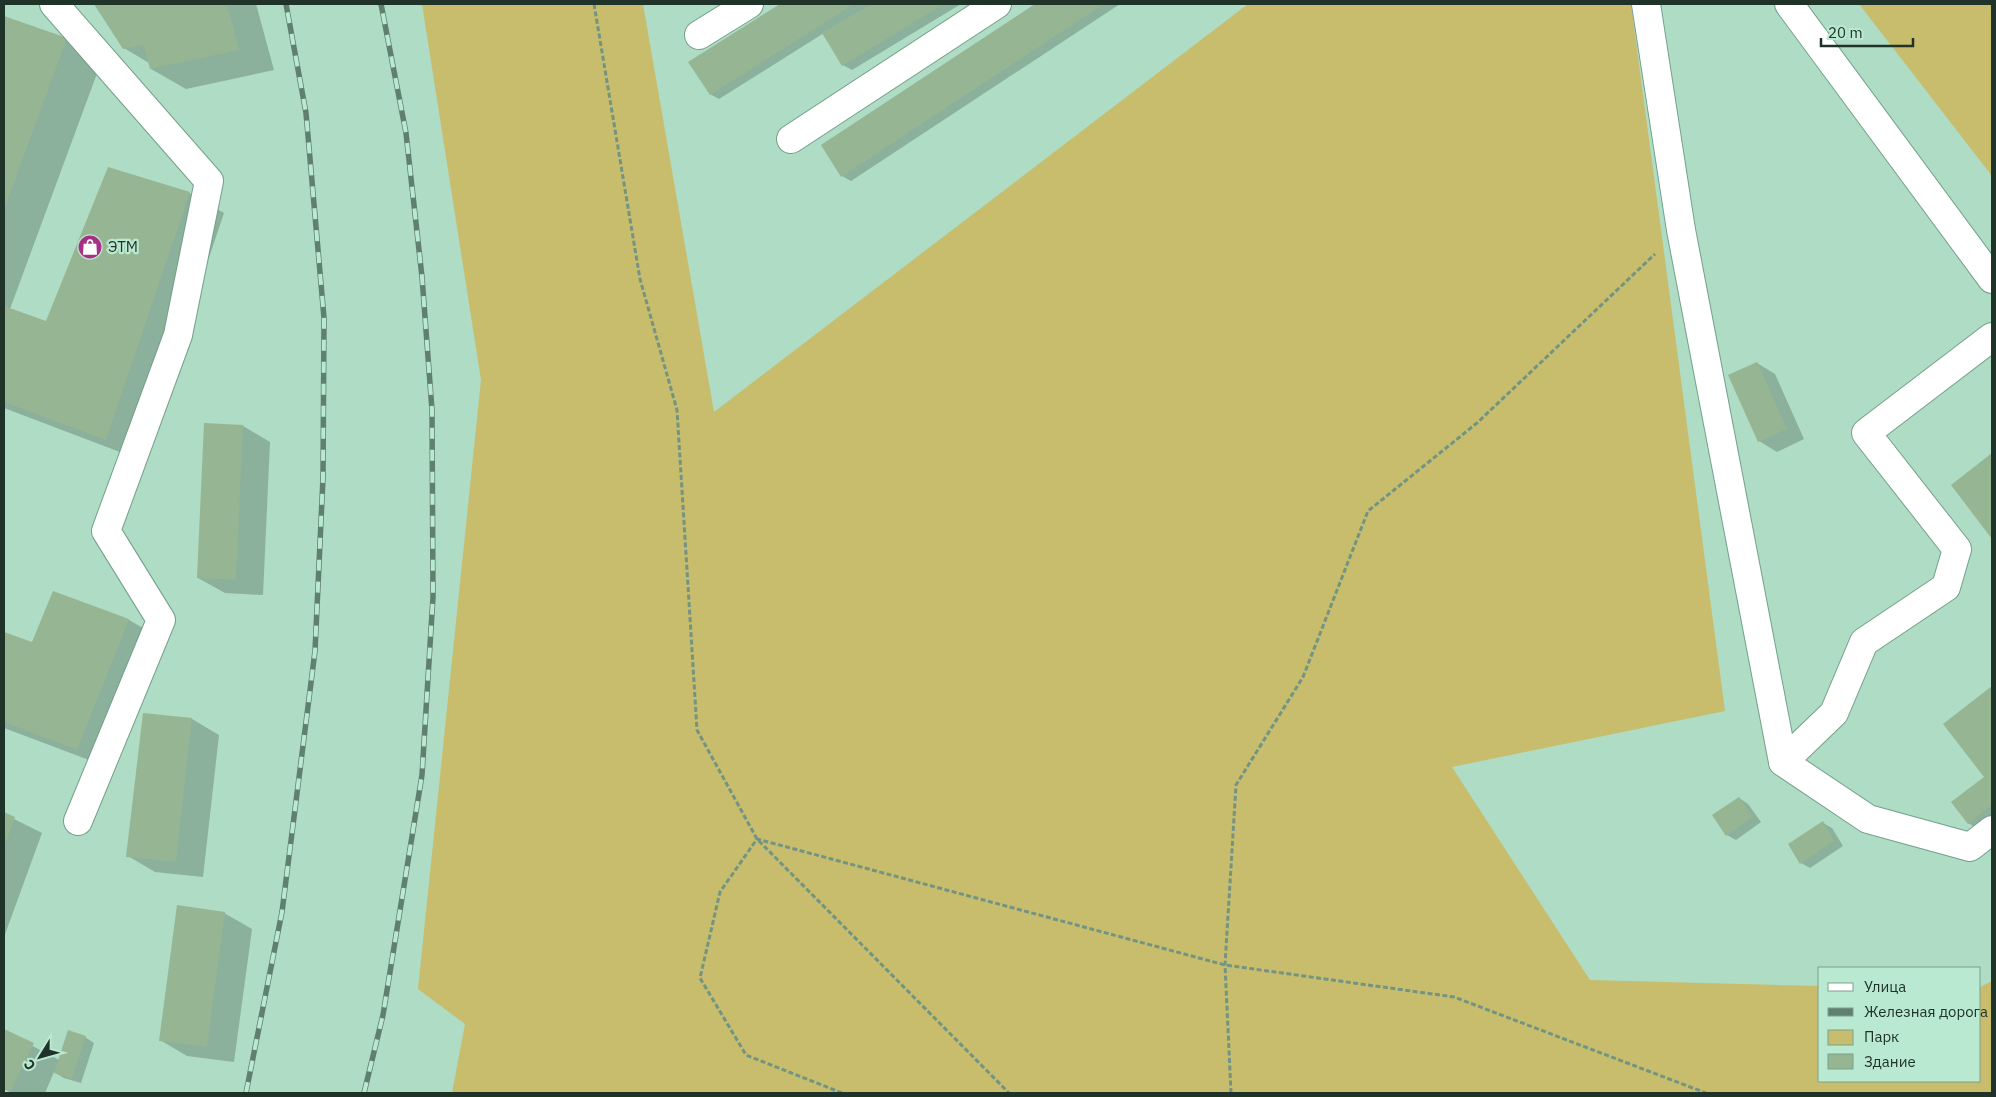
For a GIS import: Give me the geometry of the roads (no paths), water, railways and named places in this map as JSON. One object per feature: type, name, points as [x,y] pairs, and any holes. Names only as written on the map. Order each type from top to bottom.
[{"type":"lane","points":[[54,4],[209,181],[178,335],[106,531],[161,620],[78,821]]},
{"type":"lane","points":[[699,35],[748,4]]},
{"type":"lane","points":[[791,139],[997,4]]},
{"type":"lane","points":[[1646,4],[1681,230],[1782,762],[1868,818],[1970,847],[1992,830]]},
{"type":"lane","points":[[1789,4],[1992,279]]},
{"type":"lane","points":[[1782,762],[1834,712],[1864,642],[1946,587],[1957,549],[1866,434],[1992,337]]},
{"type":"railway","points":[[246,1093],[282,912],[315,651],[323,478],[324,318],[306,113],[286,4]]},
{"type":"railway","points":[[364,1093],[383,1015],[422,775],[433,597],[432,410],[422,277],[406,133],[381,4]]},
{"type":"place","name":"ЭТМ","points":[[90,247]]}]
